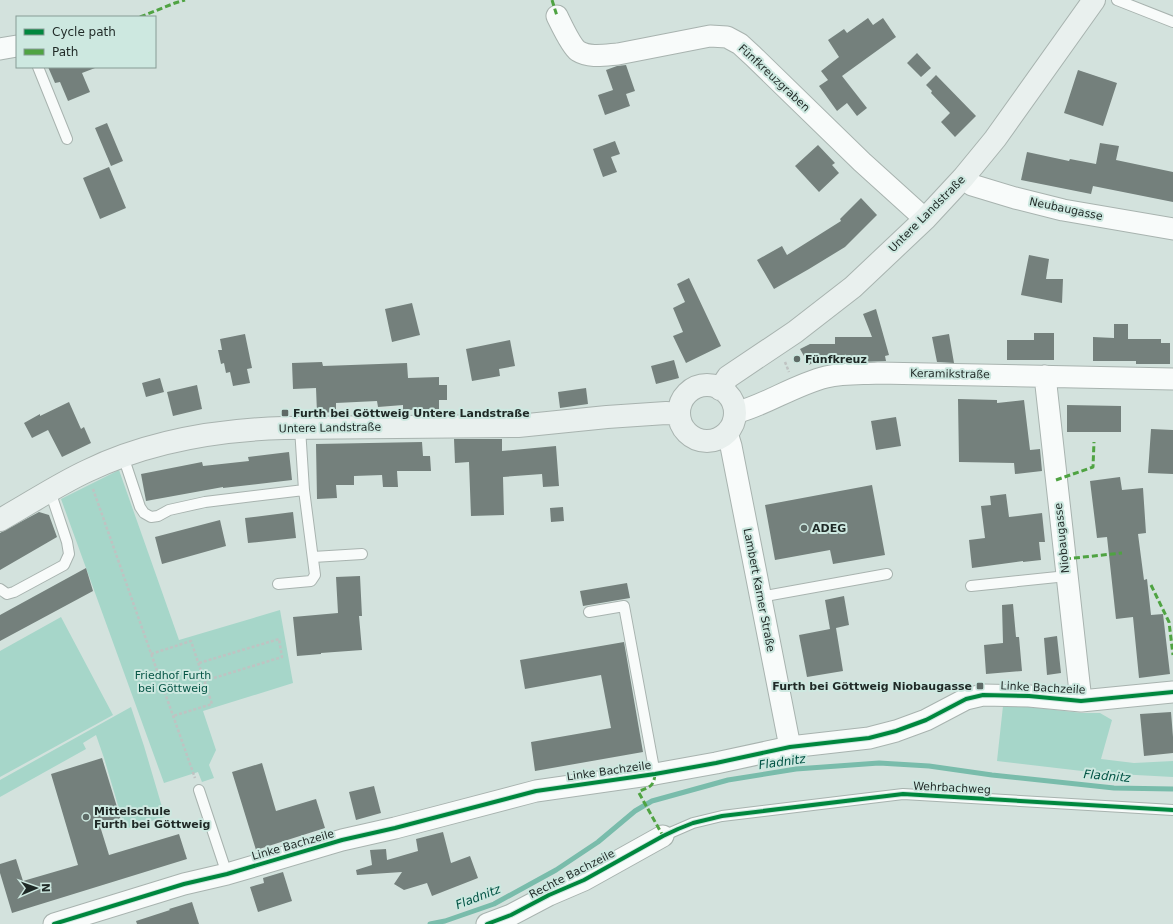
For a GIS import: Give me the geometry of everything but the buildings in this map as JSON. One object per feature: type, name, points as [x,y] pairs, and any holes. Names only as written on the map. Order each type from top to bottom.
[{"type":"street","name":"Untere Landstraße","points":[[720,389],[728,377],[795,332],[853,286],[925,219],[964,178],[995,139],[1094,0]]},
{"type":"street","name":"Fünfkreuzgraben","points":[[557,16],[576,50],[587,55],[602,56],[618,54],[710,36],[727,37],[740,44],[862,162],[925,219]]},
{"type":"street","points":[[0,49],[16,46]]},
{"type":"street","name":"Neubaugasse","points":[[964,178],[972,185],[1022,200],[1063,210],[1173,229]]},
{"type":"street","name":"Keramikstraße","points":[[731,423],[748,410],[800,386],[833,376],[878,373],[1173,379]]},
{"type":"street","name":"Niobaugasse","points":[[1045,376],[1081,701]]},
{"type":"street","points":[[700,386],[714,386],[720,389],[728,395],[733,404],[731,423],[716,439],[709,441],[697,439],[686,431],[680,420],[680,406],[687,394],[700,386]]},
{"type":"street","name":"Untere Landstraße","points":[[0,520],[86,471],[123,456],[163,444],[208,434],[256,429],[518,426],[666,413],[679,414]]},
{"type":"street","name":"Lambert Karner Straße","points":[[731,423],[731,446],[790,747]]},
{"type":"street","name":"Linke Bachzeile","points":[[54,924],[184,884],[227,874],[342,840],[395,828],[536,791],[655,774],[790,747],[869,738],[896,732],[926,720],[966,699],[983,695],[1029,696],[1081,701],[1173,692]]},
{"type":"street","name":"Rechte Bachzeile","points":[[486,924],[510,915],[549,895],[584,880],[663,836]]},
{"type":"lane","points":[[1117,0],[1173,22]]},
{"type":"lane","points":[[38,68],[67,138]]},
{"type":"lane","points":[[278,584],[311,581],[315,575],[304,490],[300,428]]},
{"type":"lane","points":[[123,456],[140,507],[144,513],[151,517],[158,516],[169,510],[205,502],[304,490]]},
{"type":"lane","points":[[0,589],[7,594],[14,592],[64,565],[69,554],[68,542],[50,492]]},
{"type":"lane","points":[[313,557],[362,554]]},
{"type":"lane","points":[[760,597],[887,574]]},
{"type":"lane","points":[[971,586],[1067,576]]},
{"type":"lane","points":[[589,612],[624,606],[655,774]]},
{"type":"lane","points":[[199,790],[227,874]]},
{"type":"lane","name":"Wehrbachweg","points":[[663,836],[693,823],[722,816],[903,794],[1173,810]]},
{"type":"path","points":[[91,484],[193,773]]},
{"type":"path","points":[[199,663],[279,639],[282,657],[204,681]]},
{"type":"path","points":[[151,654],[191,641],[199,663],[212,704],[173,716]]},
{"type":"green space","name":"Friedhof Furth bei Göttweig","points":[[119,470],[179,640],[280,610],[293,683],[203,711],[216,750],[209,765],[214,778],[202,782],[198,772],[164,783],[61,499]]},
{"type":"green space","points":[[61,617],[113,715],[0,777],[0,651]]},
{"type":"green space","points":[[1003,706],[1029,707],[1082,713],[1100,713],[1112,720],[1101,759],[1134,763],[1173,761],[1173,777],[1099,773],[997,761]]},
{"type":"green space","points":[[131,707],[165,817],[125,829],[96,735],[83,743],[86,749],[0,797],[0,780]]},
{"type":"waterway","name":"Fladnitz","points":[[430,924],[445,921],[494,904],[556,870],[598,842],[635,811],[652,801],[728,780],[796,769],[879,763],[929,766],[992,775],[1114,788],[1173,789]]},
{"type":"marked path","points":[[142,16],[185,0]]},
{"type":"marked path","points":[[552,0],[557,16]]},
{"type":"marked path","points":[[1056,480],[1093,467],[1094,442]]},
{"type":"marked path","points":[[1065,559],[1122,553]]},
{"type":"marked path","points":[[1151,585],[1169,622],[1173,655]]},
{"type":"marked path","points":[[655,774],[654,781],[651,786],[640,791],[639,793],[663,836]]},
{"type":"cycle path","points":[[54,924],[184,884],[227,874],[342,840],[395,828],[536,791],[655,774],[790,747],[869,738],[896,731],[926,720],[966,699],[983,695],[1029,696],[1081,701],[1173,692]]},
{"type":"cycle path","points":[[487,924],[511,915],[549,895],[584,880],[678,829],[693,823],[722,816],[903,794],[1173,810]]},
{"type":"place","name":"Fünfkreuz","points":[[797,359]]},
{"type":"place","name":"Furth bei Göttweig Untere Landstraße","points":[[285,413]]},
{"type":"place","name":"ADEG","points":[[804,528]]},
{"type":"place","name":"Furth bei Göttweig Niobaugasse","points":[[980,686]]},
{"type":"place","name":"Mittelschule Furth bei Göttweig","points":[[86,817]]}]
